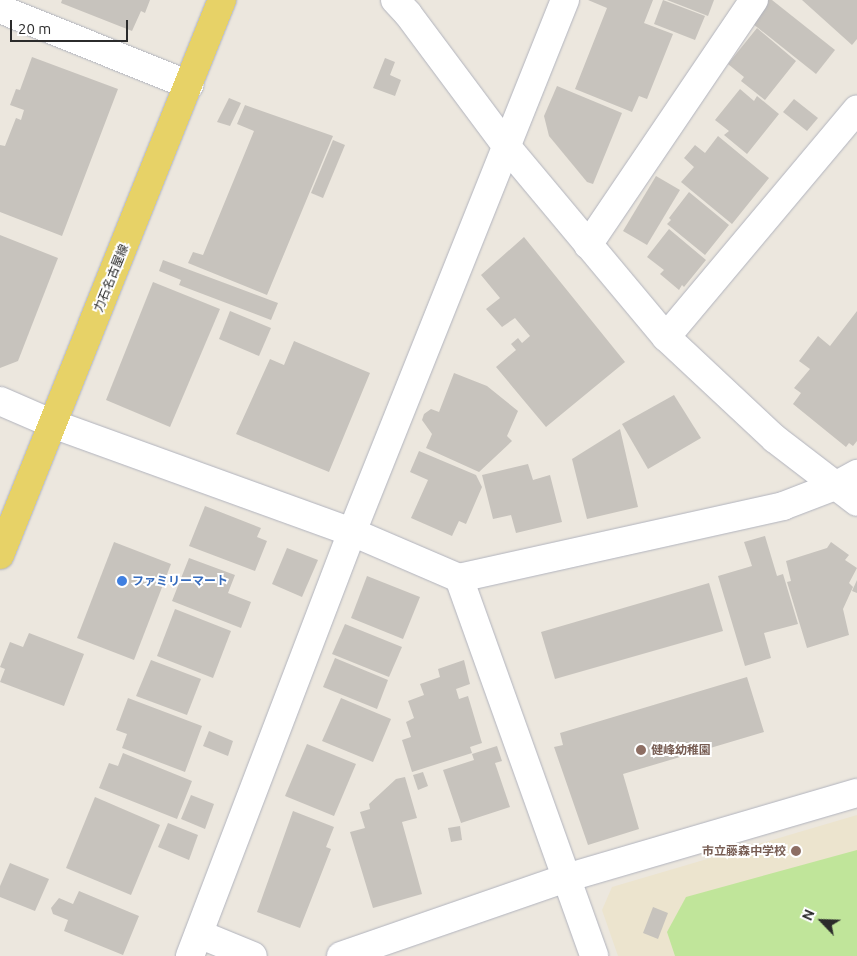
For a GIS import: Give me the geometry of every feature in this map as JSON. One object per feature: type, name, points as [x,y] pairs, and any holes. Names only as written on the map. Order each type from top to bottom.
[{"type":"main road","name":"力石名古屋線","points":[[0,555],[222,0]]},
{"type":"street","points":[[396,0],[507,147],[666,338],[775,439],[846,480],[857,502]]},
{"type":"street","points":[[253,956],[195,945],[352,532],[565,0]]},
{"type":"street","points":[[588,245],[754,0]]},
{"type":"street","points":[[0,9],[189,85]]},
{"type":"street","points":[[666,338],[857,109]]},
{"type":"street","points":[[0,401],[53,424],[352,532],[459,578],[783,506],[846,480]]},
{"type":"street","points":[[459,578],[594,956]]},
{"type":"street","points":[[341,956],[566,878],[857,794]]},
{"type":"shaded area","name":"市立藤森中学校","points":[[857,815],[857,956],[618,956],[602,910],[612,887]]},
{"type":"green space","points":[[857,850],[857,956],[675,956],[667,932],[686,897]]},
{"type":"building","points":[[62,0],[150,0],[145,13],[141,11],[132,31],[61,3]]},
{"type":"building","points":[[588,0],[653,0],[644,23],[673,34],[647,99],[639,96],[632,112],[575,89],[607,8]]},
{"type":"building","points":[[663,0],[705,16],[695,40],[654,24]]},
{"type":"building","points":[[667,0],[714,0],[708,16]]},
{"type":"building","points":[[764,0],[772,0],[835,50],[816,74],[748,20]]},
{"type":"building","points":[[802,0],[857,0],[857,39],[852,45]]},
{"type":"building","points":[[757,28],[796,61],[765,100],[741,81],[744,77],[728,64]]},
{"type":"building","points":[[32,57],[118,89],[62,236],[0,212],[0,145],[5,146],[16,118],[21,120],[24,110],[10,105],[16,89],[20,90]]},
{"type":"building","points":[[385,58],[395,62],[390,75],[401,80],[395,96],[373,88]]},
{"type":"building","points":[[557,86],[622,113],[593,184],[587,182],[549,136],[544,116]]},
{"type":"building","points":[[740,89],[754,101],[757,96],[779,114],[747,154],[724,135],[729,131],[715,120]]},
{"type":"building","points":[[229,98],[241,103],[230,126],[217,122]]},
{"type":"building","points":[[794,99],[818,118],[807,131],[783,112]]},
{"type":"building","points":[[245,105],[333,136],[267,295],[188,263],[193,252],[203,255],[254,131],[237,124]]},
{"type":"building","points":[[718,136],[769,178],[732,224],[681,182],[694,167],[684,158],[695,145],[705,153]]},
{"type":"building","points":[[333,140],[345,145],[323,198],[311,193]]},
{"type":"building","points":[[656,176],[680,190],[647,245],[623,231]]},
{"type":"building","points":[[689,192],[729,225],[705,255],[667,224],[671,220],[669,218]]},
{"type":"building","points":[[669,229],[706,260],[684,287],[682,285],[679,290],[660,274],[664,270],[647,257]]},
{"type":"building","points":[[0,235],[58,258],[18,361],[0,368]]},
{"type":"building","points":[[524,237],[625,362],[546,427],[496,367],[516,350],[511,344],[518,338],[522,343],[530,336],[515,318],[502,327],[486,309],[500,298],[481,275]]},
{"type":"building","points":[[163,260],[278,303],[271,320],[179,285],[181,280],[159,271]]},
{"type":"building","points":[[153,282],[220,309],[170,427],[106,400]]},
{"type":"building","points":[[230,311],[271,328],[259,356],[219,339]]},
{"type":"building","points":[[857,311],[857,441],[853,446],[849,443],[846,447],[793,404],[801,393],[794,388],[810,369],[799,361],[818,336],[830,346]]},
{"type":"building","points":[[294,341],[370,373],[329,472],[236,434],[270,359],[284,365]]},
{"type":"building","points":[[454,373],[487,386],[518,411],[507,436],[512,441],[479,472],[426,448],[432,434],[422,420],[424,414],[431,409],[439,412]]},
{"type":"building","points":[[674,395],[701,438],[648,469],[622,424]]},
{"type":"building","points":[[620,429],[638,507],[587,519],[572,459]]},
{"type":"building","points":[[419,451],[476,475],[482,487],[466,524],[459,521],[452,536],[411,518],[428,480],[410,472]]},
{"type":"building","points":[[528,464],[533,480],[550,475],[562,522],[516,533],[511,515],[493,519],[482,475]]},
{"type":"building","points":[[205,506],[261,528],[257,537],[267,541],[255,571],[189,546]]},
{"type":"building","points":[[765,536],[777,576],[783,574],[798,624],[764,633],[771,658],[745,666],[718,576],[752,566],[744,542]]},
{"type":"building","points":[[114,542],[171,564],[134,660],[77,638]]},
{"type":"building","points":[[831,542],[849,555],[845,560],[857,568],[849,583],[853,587],[843,609],[849,635],[807,648],[787,582],[791,581],[786,561],[827,548]]},
{"type":"building","points":[[287,548],[318,560],[302,597],[272,584]]},
{"type":"building","points":[[189,558],[235,575],[228,593],[251,602],[241,628],[172,601]]},
{"type":"building","points":[[367,576],[420,597],[403,639],[351,618]]},
{"type":"building","points":[[857,580],[857,593],[852,591]]},
{"type":"building","points":[[709,583],[723,631],[555,679],[541,632]]},
{"type":"building","points":[[175,609],[231,631],[213,678],[157,656]]},
{"type":"building","points":[[345,624],[402,647],[389,677],[332,654]]},
{"type":"building","points":[[29,633],[84,654],[64,706],[0,682],[5,669],[0,667],[10,642],[23,647]]},
{"type":"building","points":[[335,658],[388,680],[377,709],[323,687]]},
{"type":"building","points":[[151,660],[201,679],[187,715],[136,696]]},
{"type":"building","points":[[464,660],[470,684],[456,689],[459,699],[468,696],[482,743],[470,747],[472,753],[412,772],[402,740],[411,737],[406,722],[414,718],[408,701],[424,695],[420,684],[440,677],[438,669]]},
{"type":"building","points":[[747,677],[764,732],[623,774],[639,829],[588,845],[554,747],[563,745],[560,733]]},
{"type":"building","points":[[128,698],[202,726],[185,772],[122,748],[127,734],[116,730]]},
{"type":"building","points":[[341,698],[391,719],[373,762],[322,741]]},
{"type":"building","points":[[209,731],[233,741],[228,756],[203,746]]},
{"type":"building","points":[[307,744],[356,764],[334,816],[285,796]]},
{"type":"building","points":[[497,746],[502,761],[495,763],[510,807],[461,823],[443,770],[474,760],[472,754]]},
{"type":"building","points":[[123,753],[192,781],[177,819],[99,788],[109,763],[118,766]]},
{"type":"building","points":[[423,772],[428,786],[418,790],[413,775]]},
{"type":"building","points":[[405,777],[417,818],[402,822],[422,894],[373,908],[350,832],[365,828],[360,812],[370,809],[369,804],[396,779]]},
{"type":"building","points":[[191,795],[214,804],[205,829],[181,819]]},
{"type":"building","points":[[95,797],[160,825],[131,895],[66,868]]},
{"type":"building","points":[[293,811],[334,827],[326,847],[331,849],[300,928],[257,912]]},
{"type":"building","points":[[168,823],[198,835],[189,860],[158,847]]},
{"type":"building","points":[[460,826],[462,840],[451,842],[448,828]]},
{"type":"building","points":[[10,863],[49,879],[35,911],[0,897],[0,886]]},
{"type":"building","points":[[79,891],[139,916],[123,955],[64,931],[68,920],[53,914],[51,908],[59,898],[73,904]]},
{"type":"building","points":[[653,907],[668,913],[658,939],[643,933]]},
{"type":"place","name":"ファミリーマート","points":[[122,581]]},
{"type":"place","name":"健峰幼稚園","points":[[641,750]]},
{"type":"place","name":"市立藤森中学校","points":[[796,851]]}]
